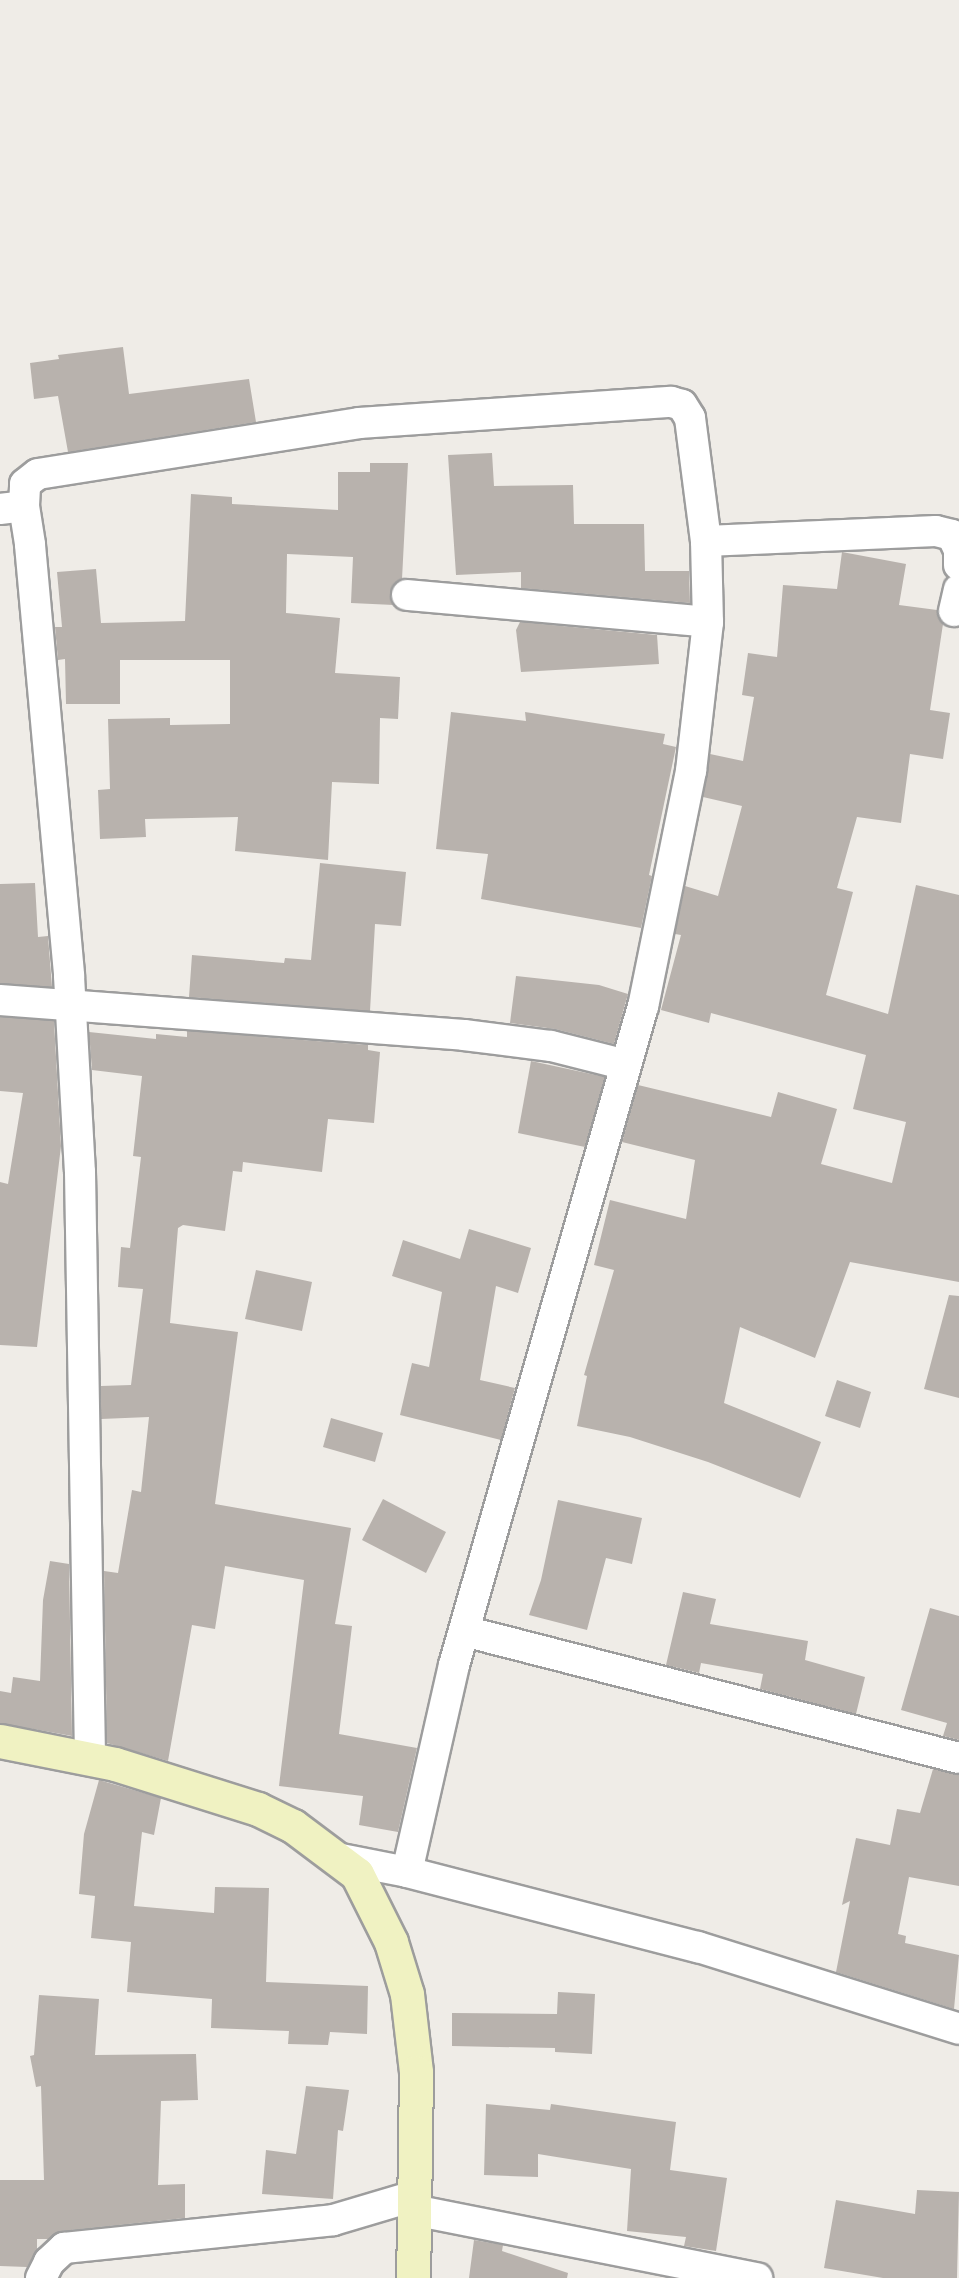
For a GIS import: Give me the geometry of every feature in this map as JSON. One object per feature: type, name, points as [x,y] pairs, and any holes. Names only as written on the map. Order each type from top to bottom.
[{"type":"street","points":[[90,1759],[80,1172],[70,1005],[57,814],[12,507],[29,478],[51,471],[359,423],[671,402],[682,405],[690,418],[706,541],[708,622],[692,771],[643,1006],[464,1631],[406,1872]]},
{"type":"street","points":[[706,541],[936,531],[952,535],[959,550],[959,565]]},
{"type":"street","points":[[407,595],[708,622]]},
{"type":"street","points":[[0,1000],[464,1035],[551,1046],[626,1065]]},
{"type":"street","points":[[464,1631],[959,1758]]},
{"type":"street","points":[[0,1741],[90,1759],[258,1809],[293,1826],[341,1859],[369,1892],[391,1942],[406,1994],[416,2072],[413,2278]]},
{"type":"street","points":[[341,1859],[406,1872],[698,1947],[959,2029]]},
{"type":"street","points":[[42,2278],[49,2262],[64,2248],[333,2220],[414,2203],[757,2278]]},
{"type":"building","points":[[123,347],[129,394],[249,379],[256,422],[68,452],[58,396],[34,399],[30,363],[59,359],[58,355]]},
{"type":"building","points":[[492,453],[494,486],[573,485],[574,524],[644,524],[645,571],[689,571],[690,603],[521,588],[521,572],[456,575],[448,455]]},
{"type":"building","points":[[370,463],[408,463],[402,579],[390,593],[394,605],[351,603],[353,557],[287,554],[286,613],[340,618],[335,673],[400,677],[398,719],[380,718],[379,784],[332,782],[328,860],[235,851],[238,817],[145,819],[146,837],[100,839],[98,790],[110,789],[108,719],[170,718],[170,725],[230,724],[230,660],[120,660],[120,704],[66,704],[65,659],[58,660],[55,627],[62,627],[57,572],[96,569],[101,623],[185,621],[191,494],[232,497],[232,504],[338,510],[338,472],[370,472]]},
{"type":"building","points":[[842,552],[906,564],[899,605],[937,610],[943,624],[930,710],[950,713],[943,759],[910,754],[901,823],[857,817],[837,888],[853,892],[826,995],[888,1014],[916,885],[959,895],[959,1282],[850,1262],[815,1358],[740,1327],[724,1403],[821,1442],[800,1498],[708,1462],[630,1437],[577,1426],[587,1376],[584,1375],[614,1270],[594,1265],[610,1200],[686,1219],[695,1160],[622,1142],[638,1085],[771,1117],[778,1092],[837,1109],[821,1164],[892,1183],[906,1122],[853,1109],[866,1055],[711,1013],[709,1023],[661,1010],[681,935],[675,934],[685,886],[718,896],[742,806],[703,797],[710,754],[743,761],[754,697],[742,695],[748,653],[777,657],[783,585],[837,589]]},
{"type":"building","points":[[520,622],[657,635],[659,664],[521,672],[516,630]]},
{"type":"building","points":[[451,712],[526,721],[525,712],[665,734],[663,744],[676,747],[649,875],[652,876],[641,928],[481,899],[488,854],[436,849]]},
{"type":"building","points":[[320,863],[406,872],[401,926],[375,924],[370,1011],[189,997],[192,955],[284,963],[285,958],[311,960]]},
{"type":"building","points":[[35,883],[38,937],[48,936],[52,987],[0,983],[0,884]]},
{"type":"building","points":[[516,976],[599,985],[628,994],[614,1044],[555,1029],[510,1023]]},
{"type":"building","points":[[0,1017],[54,1021],[61,1146],[37,1347],[0,1345],[0,1182],[8,1184],[23,1093],[0,1091]]},
{"type":"building","points":[[187,1031],[368,1045],[368,1050],[380,1052],[374,1123],[328,1119],[322,1172],[243,1162],[242,1172],[233,1171],[225,1231],[183,1225],[178,1228],[170,1323],[238,1332],[215,1504],[351,1528],[335,1624],[352,1626],[339,1734],[417,1748],[398,1832],[359,1825],[363,1796],[279,1786],[304,1580],[225,1566],[215,1629],[192,1625],[168,1761],[107,1743],[104,1571],[118,1573],[132,1490],[141,1492],[149,1417],[101,1419],[101,1386],[131,1385],[143,1289],[118,1287],[121,1247],[130,1248],[141,1157],[133,1156],[142,1076],[92,1070],[89,1032],[156,1039],[156,1034],[187,1037]]},
{"type":"building","points":[[531,1061],[605,1077],[585,1147],[518,1133]]},
{"type":"building","points":[[469,1229],[531,1248],[518,1293],[496,1286],[480,1380],[515,1388],[501,1440],[400,1415],[412,1363],[429,1367],[442,1292],[392,1276],[403,1240],[460,1259]]},
{"type":"building","points":[[256,1270],[312,1282],[302,1331],[245,1319]]},
{"type":"building","points":[[949,1295],[959,1296],[959,1398],[924,1389]]},
{"type":"building","points":[[837,1380],[871,1392],[860,1428],[825,1416]]},
{"type":"building","points":[[331,1418],[383,1433],[375,1462],[323,1447]]},
{"type":"building","points":[[383,1499],[446,1532],[426,1573],[362,1540]]},
{"type":"building","points":[[558,1500],[642,1518],[632,1564],[606,1558],[587,1630],[529,1615],[541,1580]]},
{"type":"building","points":[[50,1561],[69,1564],[72,1736],[0,1723],[0,1691],[11,1693],[13,1677],[40,1681],[43,1600]]},
{"type":"building","points":[[683,1592],[716,1599],[710,1624],[808,1641],[805,1660],[865,1677],[856,1714],[760,1689],[763,1674],[701,1663],[699,1673],[666,1665]]},
{"type":"building","points":[[930,1608],[959,1616],[959,1740],[943,1736],[947,1723],[901,1710]]},
{"type":"building","points":[[933,1769],[959,1775],[959,1886],[909,1877],[898,1934],[906,1936],[905,1943],[959,1955],[954,2009],[836,1972],[850,1901],[842,1905],[856,1838],[890,1845],[897,1809],[920,1813]]},
{"type":"building","points":[[99,1780],[161,1798],[154,1835],[142,1832],[134,1906],[214,1913],[215,1887],[269,1888],[266,1982],[368,1986],[367,2034],[330,2032],[328,2045],[288,2044],[289,2031],[211,2028],[212,1999],[127,1992],[131,1942],[91,1938],[95,1896],[79,1894],[84,1834]]},
{"type":"building","points":[[558,1992],[595,1994],[592,2054],[555,2052],[555,2048],[452,2046],[452,2013],[557,2014]]},
{"type":"building","points":[[39,1995],[99,1999],[95,2055],[196,2054],[198,2100],[161,2101],[158,2185],[185,2184],[185,2218],[62,2231],[49,2239],[37,2239],[37,2249],[27,2267],[0,2266],[0,2180],[44,2180],[41,2086],[36,2087],[30,2056],[34,2055]]},
{"type":"building","points":[[306,2086],[349,2090],[343,2131],[338,2130],[333,2199],[262,2194],[266,2150],[296,2154]]},
{"type":"building","points":[[486,2104],[550,2110],[551,2104],[676,2122],[670,2170],[727,2178],[716,2251],[684,2246],[686,2237],[627,2231],[631,2169],[538,2154],[538,2177],[484,2175]]},
{"type":"building","points":[[917,2190],[959,2192],[957,2278],[883,2278],[824,2268],[836,2200],[915,2214]]},
{"type":"building","points":[[474,2240],[503,2245],[502,2251],[568,2273],[567,2278],[469,2278]]}]
